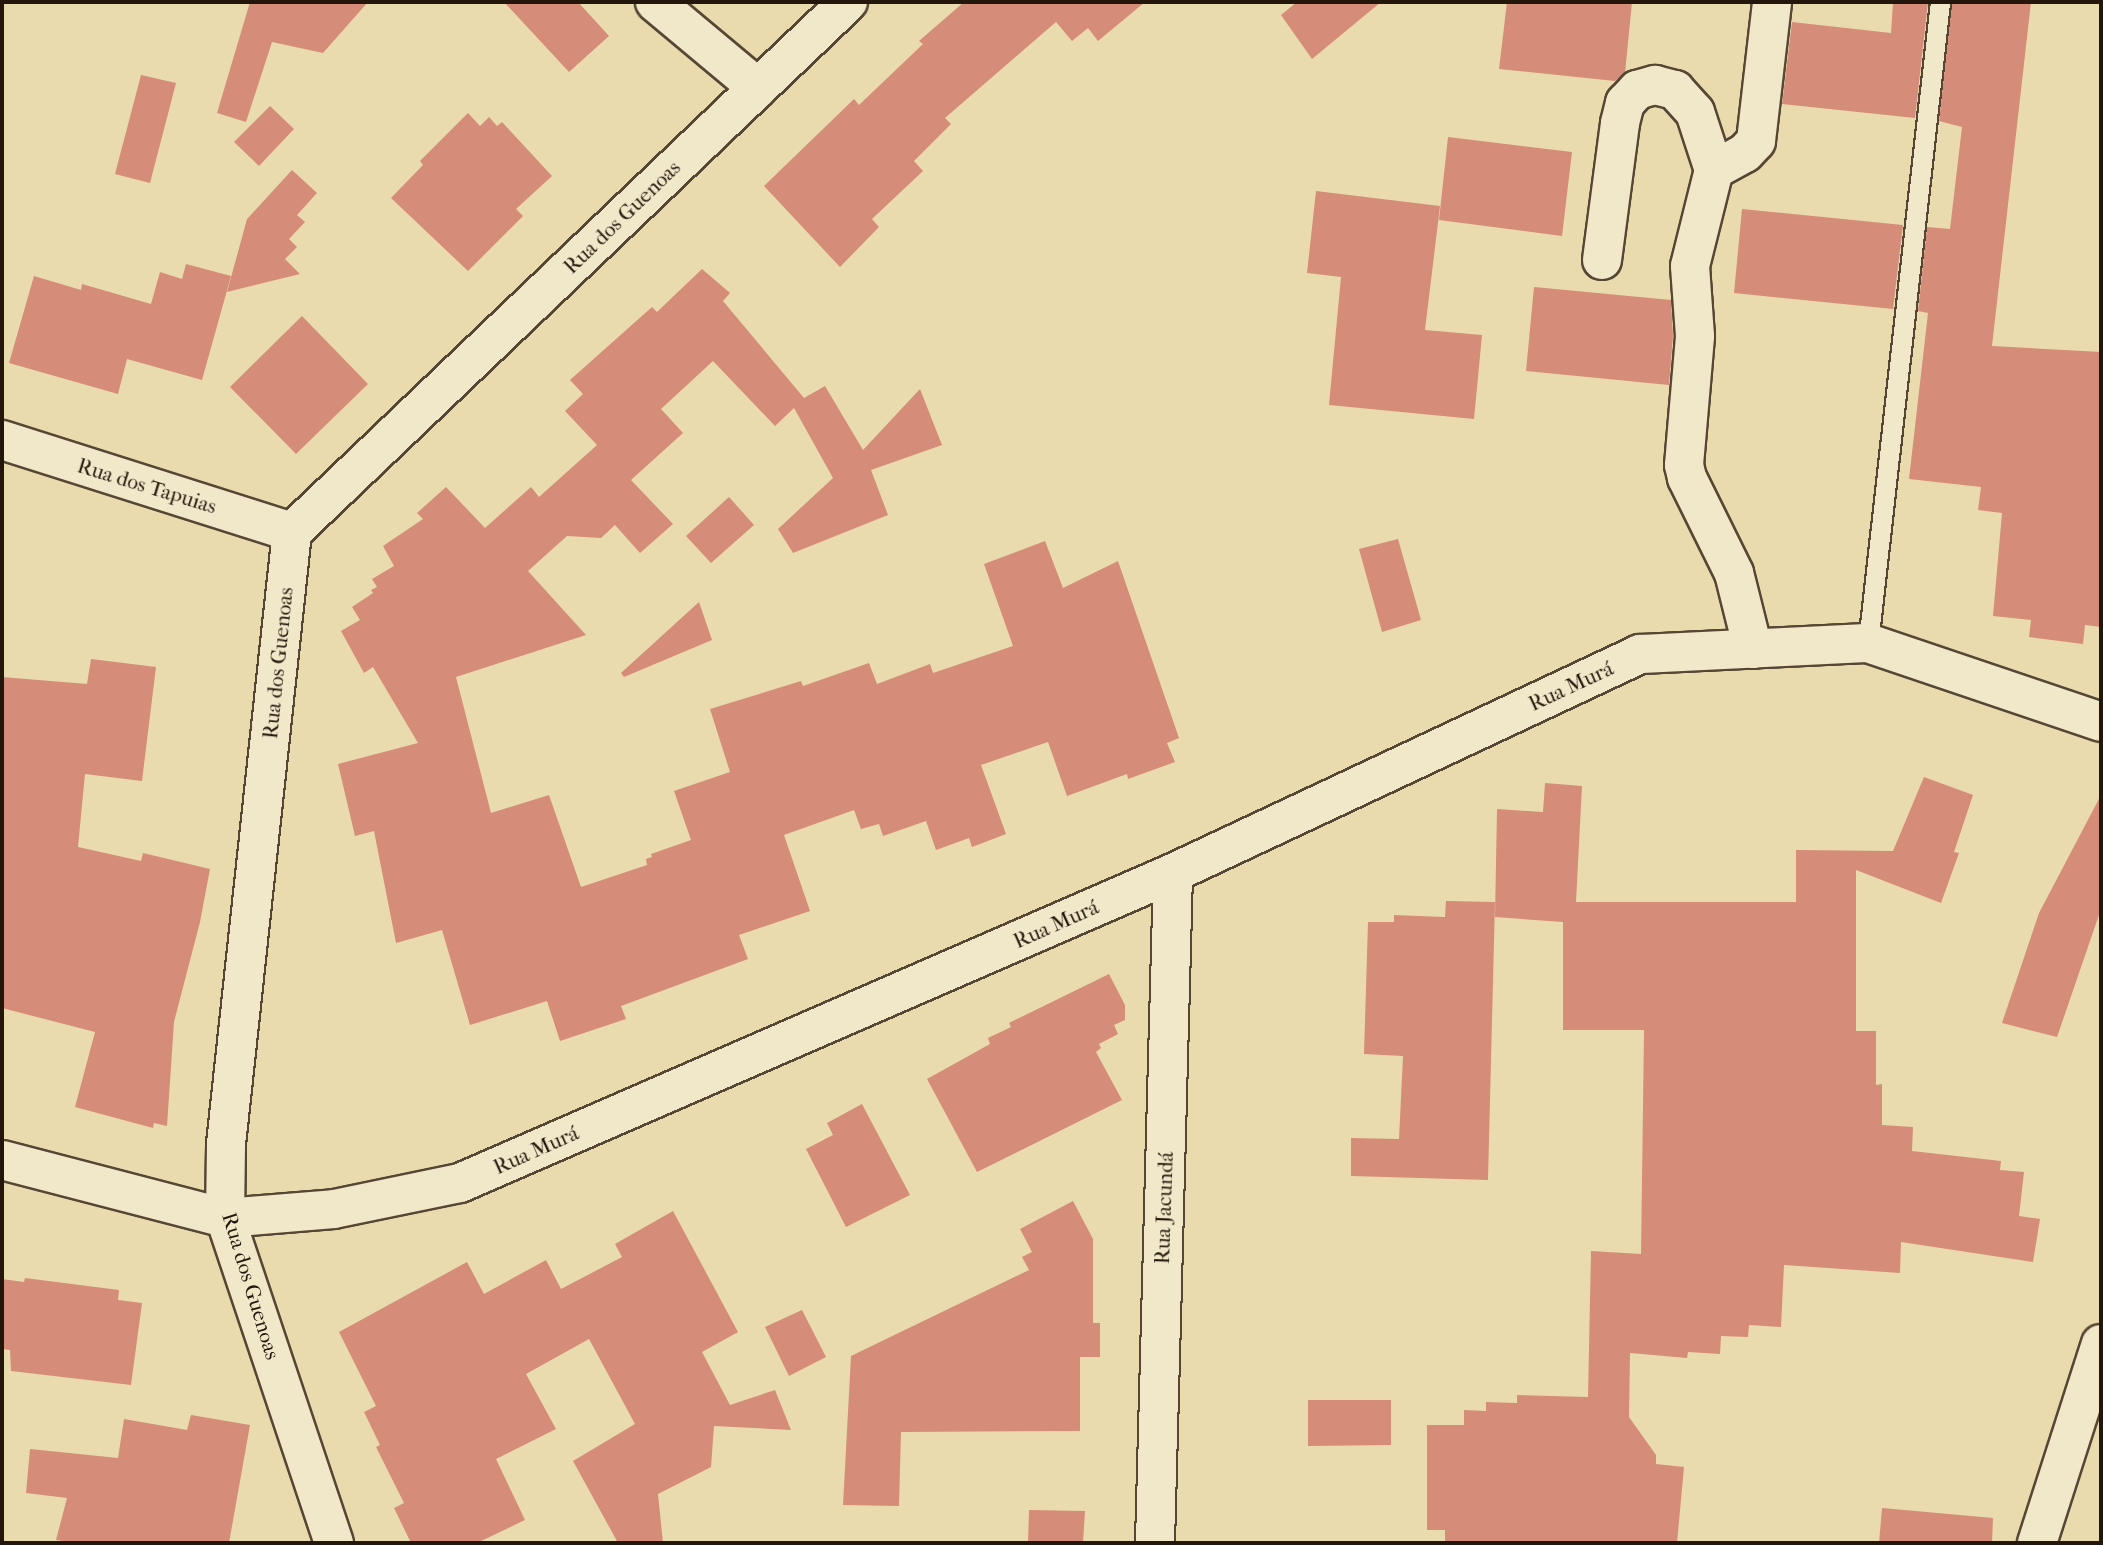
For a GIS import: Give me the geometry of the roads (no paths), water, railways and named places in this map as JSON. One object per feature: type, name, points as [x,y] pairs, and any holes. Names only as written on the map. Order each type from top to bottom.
[{"type":"street","points":[[655,2],[758,88]]},
{"type":"street","name":"Rua dos Guenoas","points":[[334,1543],[225,1218],[226,1144],[292,532],[849,2]]},
{"type":"street","points":[[1714,170],[1745,153],[1756,141],[1772,2]]},
{"type":"street","points":[[1602,260],[1625,103],[1637,90],[1655,85],[1675,90],[1695,111],[1714,170],[1690,266],[1695,336],[1684,465],[1687,478],[1734,573],[1753,649]]},
{"type":"street","name":"Rua dos Tapuias","points":[[2,440],[292,532]]},
{"type":"street","name":"Rua Murá","points":[[2,1160],[225,1218],[334,1209],[460,1183],[1173,873],[1640,654],[1868,643],[2101,722]]},
{"type":"street","name":"Rua Jacundá","points":[[1155,1543],[1173,873]]},
{"type":"street","points":[[2037,1543],[2101,1344]]},
{"type":"lane","points":[[1868,643],[1940,2]]}]
